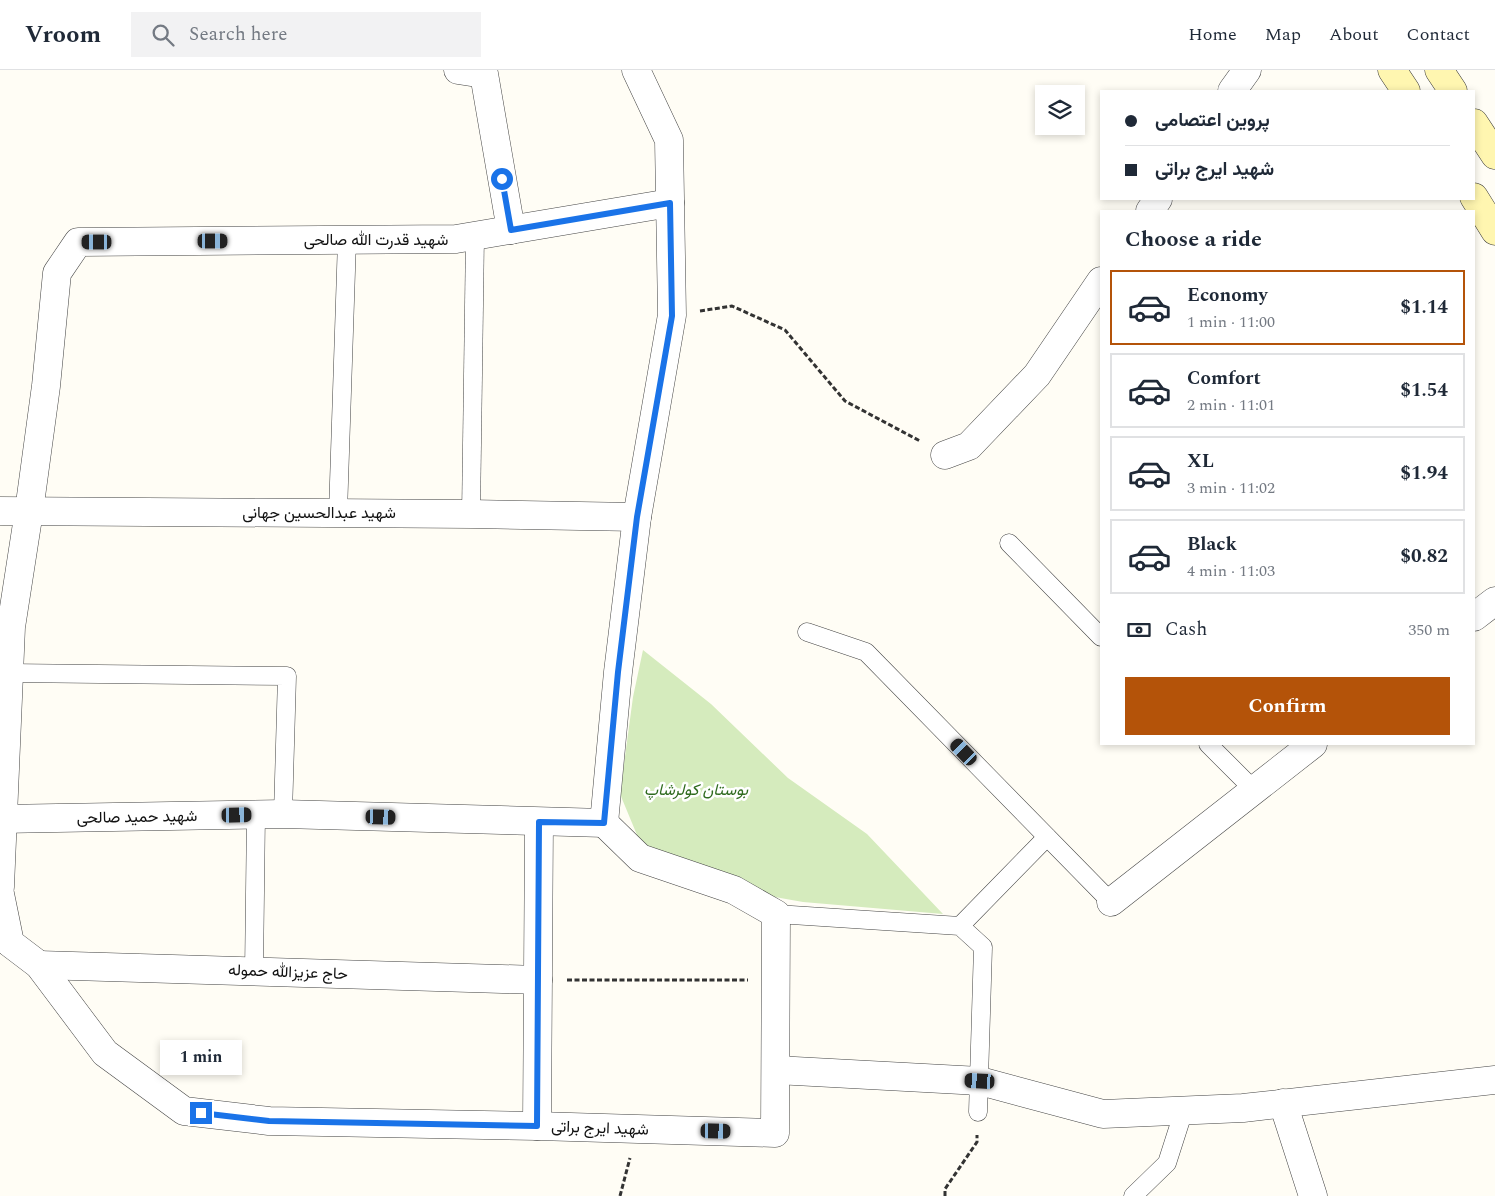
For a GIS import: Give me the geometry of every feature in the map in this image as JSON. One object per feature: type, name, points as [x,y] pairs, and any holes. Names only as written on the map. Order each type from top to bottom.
[{"type":"main road","points":[[1392,70],[1405,90]]},
{"type":"main road","points":[[1439,70],[1452,90]]},
{"type":"main road","points":[[1475,125],[1495,156]]},
{"type":"main road","points":[[1475,199],[1495,231]]},
{"type":"street","points":[[458,70],[484,74],[511,230]]},
{"type":"street","points":[[636,70],[669,140],[672,316],[637,517],[618,672],[604,823],[640,858],[734,890],[776,914],[776,1070],[980,1081],[1103,1114],[1243,1108],[1495,1080]]},
{"type":"street","points":[[1233,90],[1247,70]]},
{"type":"street","name":"شهید قدرت الله صالحی","points":[[29,511],[46,386],[57,273],[78,242],[456,239],[670,203]]},
{"type":"street","points":[[945,455],[969,446],[1037,375],[1100,283]]},
{"type":"street","name":"شهید عبدالحسین جهانی","points":[[0,511],[637,517]]},
{"type":"street","points":[[0,887],[11,628],[29,511]]},
{"type":"street","points":[[1475,616],[1495,601]]},
{"type":"street","points":[[1111,902],[1312,745]]},
{"type":"street","name":"شهید حمید صالحی","points":[[2,819],[269,814],[604,823]]},
{"type":"street","points":[[537,1126],[539,822]]},
{"type":"street","name":"شهید ایرج براتی","points":[[0,894],[10,943],[38,965],[105,1053],[184,1111],[269,1121],[775,1133],[776,1070]]},
{"type":"street","name":"حاج عزیزالله حموله","points":[[38,965],[538,980]]},
{"type":"street","points":[[1283,1103],[1313,1196]]},
{"type":"lane","points":[[471,514],[475,236]]},
{"type":"lane","points":[[338,513],[347,240]]},
{"type":"lane","points":[[1009,543],[1100,636]]},
{"type":"lane","points":[[807,632],[866,652],[1111,902]]},
{"type":"lane","points":[[9,674],[287,676],[269,814],[254,971]]},
{"type":"lane","points":[[1209,745],[1254,790]]},
{"type":"lane","points":[[960,926],[1047,837]]},
{"type":"lane","points":[[776,914],[960,926],[983,947],[978,1112]]},
{"type":"lane","points":[[1133,1196],[1167,1163],[1184,1110]]},
{"type":"path","points":[[672,316],[732,306],[785,330],[845,401],[945,455]]},
{"type":"path","points":[[538,980],[776,980]]},
{"type":"path","points":[[945,1196],[945,1189],[977,1142],[978,1112]]},
{"type":"path","points":[[620,1196],[638,1129]]},
{"type":"green space","name":"بوستان کولرشاپ","points":[[643,650],[711,704],[788,778],[867,834],[943,914],[803,902],[758,894],[642,847],[620,794],[633,697]]},
{"type":"route","points":[[201,1113],[269,1121],[537,1126],[539,822],[604,823],[618,672],[637,517],[672,316],[670,203],[511,230],[502,179]]}]
